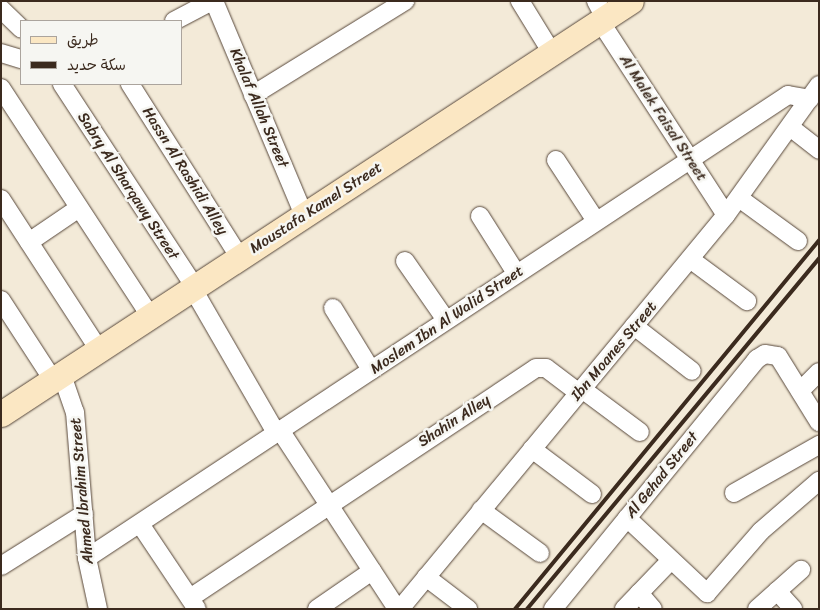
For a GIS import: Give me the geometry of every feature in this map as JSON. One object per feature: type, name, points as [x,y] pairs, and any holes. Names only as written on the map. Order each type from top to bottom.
[{"type":"main road","name":"Moustafa Kamel Street","points":[[2,411],[99,350],[552,53],[600,14],[631,1]]},
{"type":"street","points":[[4,1],[1,9],[20,27]]},
{"type":"street","points":[[176,20],[213,1]]},
{"type":"street","name":"Khalaf Allah Street","points":[[213,1],[304,215]]},
{"type":"street","points":[[254,95],[404,1]]},
{"type":"street","points":[[520,1],[552,53]]},
{"type":"street","name":"Al Malek Faisal Street","points":[[600,14],[689,159],[726,215]]},
{"type":"street","points":[[1,53],[20,59]]},
{"type":"street","name":"Sabry Al Sharqawy Street","points":[[63,85],[194,288],[278,432],[399,609]]},
{"type":"street","name":"Hassn Al Rashidi Alley","points":[[131,85],[240,258]]},
{"type":"street","points":[[1,88],[150,316]]},
{"type":"street","name":"Moslem Ibn Al Walid Street","points":[[88,558],[516,273],[788,95],[814,92]]},
{"type":"street","name":"Ibn Moanes Street","points":[[399,609],[726,215],[814,92]]},
{"type":"street","points":[[790,127],[819,150]]},
{"type":"street","points":[[556,160],[596,221]]},
{"type":"street","points":[[739,198],[798,241]]},
{"type":"street","points":[[1,199],[99,350]]},
{"type":"street","points":[[29,242],[79,208]]},
{"type":"street","points":[[480,216],[516,273]]},
{"type":"street","points":[[690,259],[747,300]]},
{"type":"street","points":[[405,261],[446,320]]},
{"type":"street","name":"Ahmed Ibrahim Street","points":[[1,300],[57,377],[75,412],[88,558],[98,609]]},
{"type":"street","points":[[333,308],[371,370]]},
{"type":"street","points":[[634,326],[692,371]]},
{"type":"street","name":"Al Gehad Street","points":[[553,609],[757,359],[765,354],[778,356],[812,381]]},
{"type":"street","name":"Shahin Alley","points":[[193,604],[328,503],[536,368],[546,368],[640,432]]},
{"type":"street","points":[[812,381],[819,422]]},
{"type":"street","points":[[734,493],[819,445]]},
{"type":"street","points":[[532,449],[592,494]]},
{"type":"street","points":[[627,518],[707,593],[761,531],[819,481]]},
{"type":"street","points":[[482,510],[540,554]]},
{"type":"street","points":[[1,566],[84,514]]},
{"type":"street","points":[[140,524],[193,604]]},
{"type":"street","points":[[624,609],[671,560]]},
{"type":"street","points":[[757,609],[801,570]]},
{"type":"street","points":[[316,609],[372,571]]},
{"type":"street","points":[[426,576],[468,609]]},
{"type":"street","points":[[777,591],[793,609]]},
{"type":"street","points":[[639,593],[653,609]]},
{"type":"railway","points":[[515,609],[819,240]]},
{"type":"railway","points":[[527,609],[819,258]]}]
